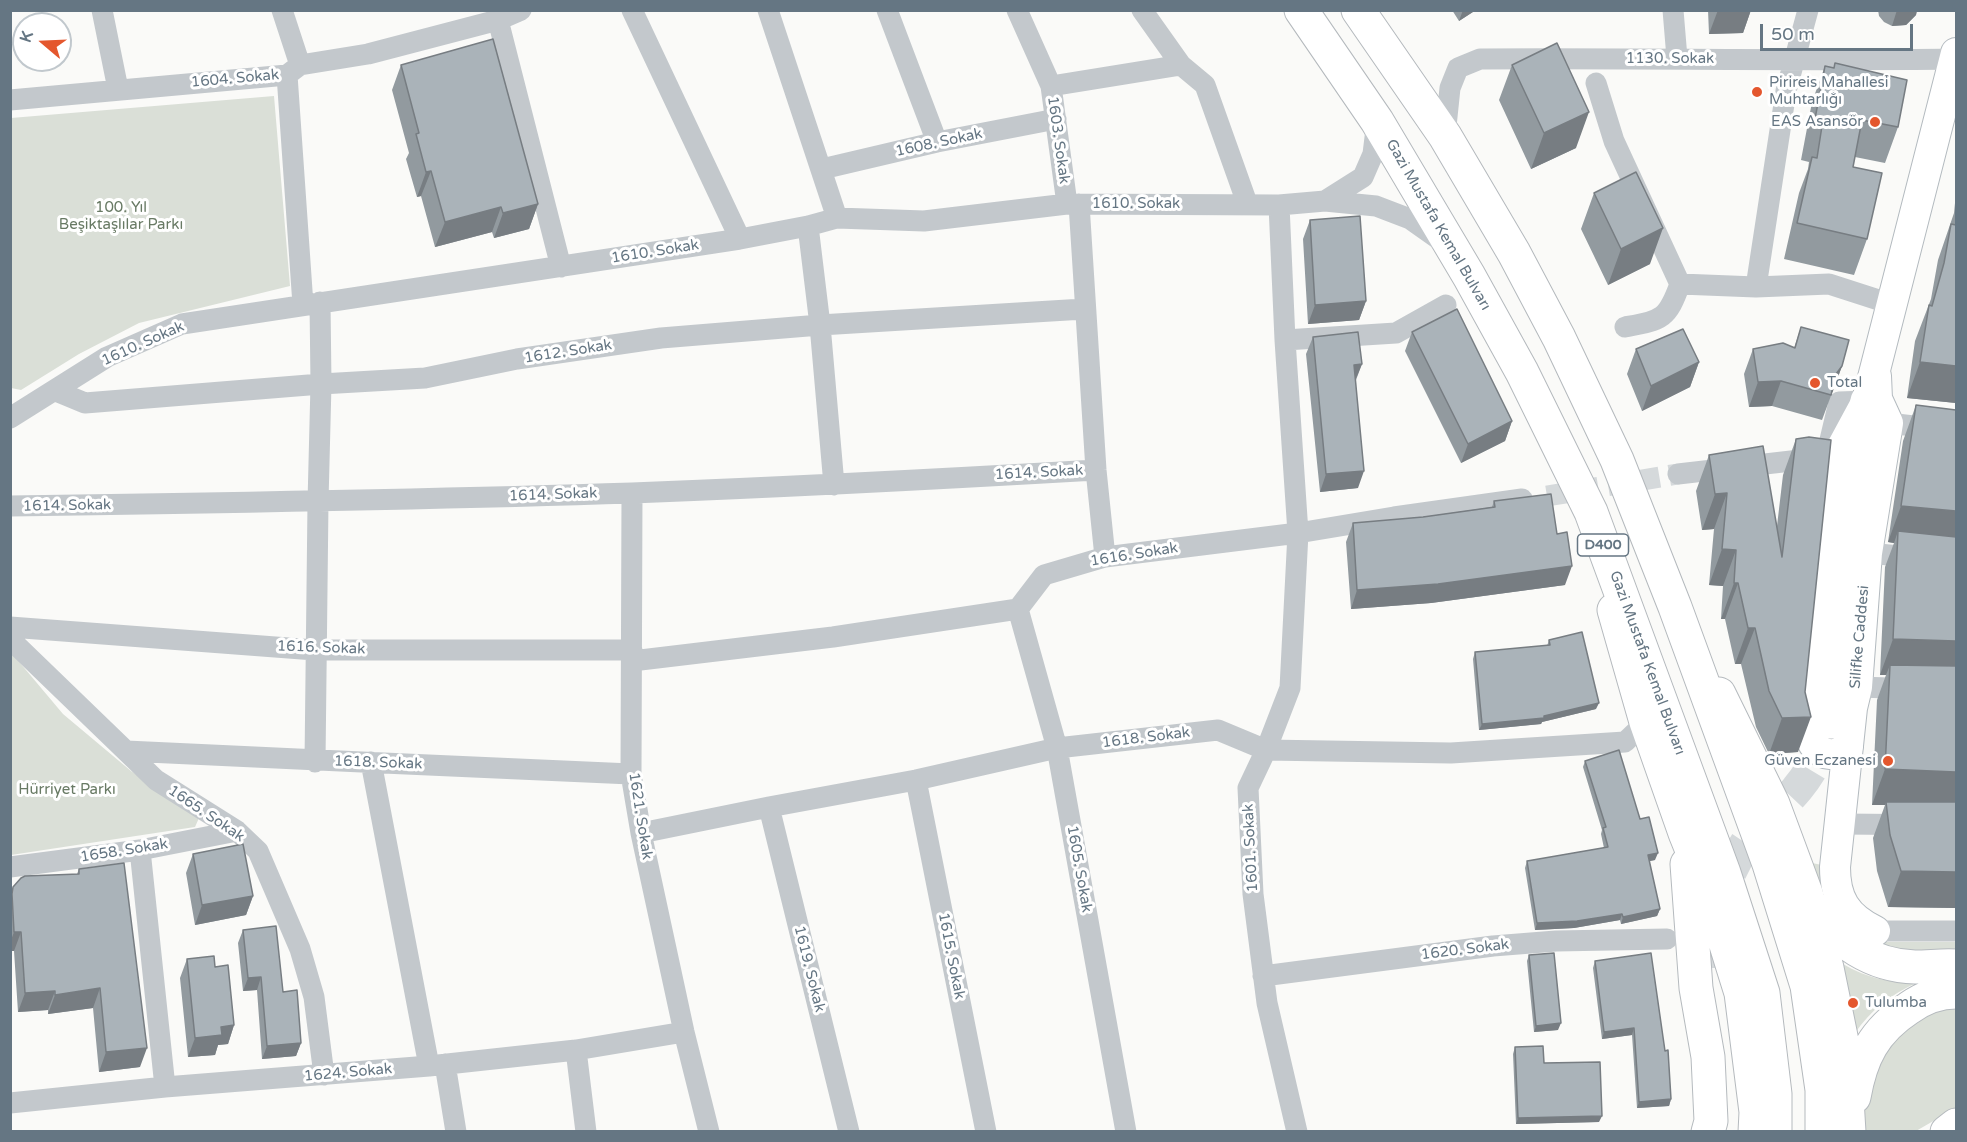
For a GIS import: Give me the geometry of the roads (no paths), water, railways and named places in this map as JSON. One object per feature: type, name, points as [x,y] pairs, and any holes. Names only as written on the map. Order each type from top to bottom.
[{"type":"main road","name":"Gazi Mustafa Kemal Bulvarı","points":[[1301,10],[1377,121],[1454,250],[1522,372],[1591,512],[1724,873],[1763,993],[1775,1094],[1775,1131]]},
{"type":"main road","name":"D400","points":[[1358,10],[1445,136],[1514,253],[1559,338],[1617,460],[1675,607],[1769,864],[1807,986],[1822,1090],[1822,1131]]},
{"type":"main road","points":[[1839,735],[1844,541],[1878,412]]},
{"type":"main road","points":[[1591,512],[1619,631],[1646,722],[1685,833],[1712,900],[1741,993],[1756,1112],[1733,1128]]},
{"type":"main road","points":[[1675,607],[1773,804],[1806,893],[1827,968],[1844,1051],[1849,1131]]},
{"type":"main road","points":[[1685,833],[1696,988],[1708,1058],[1711,1121],[1733,1128]]},
{"type":"main road","points":[[1806,893],[1825,924],[1845,942],[1866,956],[1898,965],[1956,966]]},
{"type":"main road","points":[[1714,968],[1732,1057],[1733,1128]]},
{"type":"main road","points":[[1849,1131],[1858,1074],[1875,1039],[1887,1024],[1921,1001],[1943,993],[1956,992]]},
{"type":"main road","points":[[1947,1131],[1956,1125]]},
{"type":"street","points":[[102,10],[118,89]]},
{"type":"street","points":[[282,10],[294,70],[311,303],[321,384],[315,762]]},
{"type":"street","name":"1604. Sokak","points":[[10,100],[294,70],[368,54],[498,20],[521,10]]},
{"type":"street","points":[[632,10],[740,239]]},
{"type":"street","points":[[768,10],[837,218]]},
{"type":"street","points":[[887,10],[937,142]]},
{"type":"street","name":"1603. Sokak","points":[[1017,10],[1051,86],[1073,204],[1105,557]]},
{"type":"street","points":[[1142,10],[1181,65],[1205,85],[1247,203]]},
{"type":"street","points":[[1673,10],[1677,58]]},
{"type":"street","points":[[1756,287],[1786,91],[1808,10]]},
{"type":"street","points":[[498,20],[561,267]]},
{"type":"street","name":"1130. Sokak","points":[[1445,136],[1450,88],[1458,68],[1480,59],[1677,58],[1796,61],[1955,56]]},
{"type":"street","name":"Silifke Caddesi","points":[[1875,931],[1859,924],[1849,914],[1837,891],[1835,867],[1840,824],[1839,735],[1852,708],[1857,687],[1878,412],[1875,365],[1955,56]]},
{"type":"street","points":[[1051,86],[1181,65]]},
{"type":"street","points":[[1596,83],[1614,141],[1680,284],[1671,309],[1655,322],[1625,327]]},
{"type":"street","name":"1608. Sokak","points":[[822,169],[937,142],[1056,119]]},
{"type":"street","points":[[1325,201],[1363,177],[1373,154],[1377,121]]},
{"type":"street","name":"1610. Sokak","points":[[10,418],[107,357],[182,324],[740,239],[837,218],[924,221],[1073,204],[1279,204],[1325,201],[1376,206],[1410,219],[1454,250]]},
{"type":"street","name":"1601. Sokak","points":[[1279,204],[1285,340],[1298,533],[1290,688],[1266,750],[1248,788],[1253,894],[1263,976],[1267,1003],[1297,1131]]},
{"type":"street","points":[[808,226],[820,325],[834,485]]},
{"type":"street","points":[[1680,284],[1756,287],[1829,284],[1891,304]]},
{"type":"street","points":[[1285,340],[1396,333],[1446,305]]},
{"type":"street","name":"1612. Sokak","points":[[56,391],[85,404],[321,384],[425,378],[517,359],[661,338],[820,325],[1084,309]]},
{"type":"street","points":[[1678,474],[1826,457],[1839,402],[1956,430]]},
{"type":"street","name":"1614. Sokak","points":[[10,506],[318,502],[632,493],[834,485],[1096,470]]},
{"type":"street","name":"1621. Sokak","points":[[632,493],[631,774],[641,833],[684,1032],[709,1131]]},
{"type":"street","name":"1616. Sokak","points":[[10,627],[315,650],[632,656],[833,637],[1018,609],[1044,575],[1105,557],[1298,533],[1547,496]]},
{"type":"street","points":[[1867,553],[1956,561]]},
{"type":"street","name":"1605. Sokak","points":[[1018,609],[1057,748],[1126,1131]]},
{"type":"street","name":"1665. Sokak","points":[[10,639],[156,780],[237,831],[258,851],[300,949],[314,997],[324,1075]]},
{"type":"street","points":[[1857,687],[1956,690]]},
{"type":"street","name":"1618. Sokak","points":[[641,833],[916,780],[1057,748],[1218,730],[1266,750],[1451,753],[1625,742],[1646,722]]},
{"type":"street","name":"1618. Sokak","points":[[126,751],[315,762],[371,762],[631,774]]},
{"type":"street","points":[[371,762],[437,1065],[456,1131]]},
{"type":"street","name":"1615. Sokak","points":[[916,780],[986,1131]]},
{"type":"street","name":"1619. Sokak","points":[[769,807],[849,1131]]},
{"type":"street","points":[[1840,824],[1956,825]]},
{"type":"street","name":"1658. Sokak","points":[[10,867],[140,850],[237,831]]},
{"type":"street","points":[[140,850],[165,1088]]},
{"type":"street","points":[[1875,931],[1956,931]]},
{"type":"street","name":"1620. Sokak","points":[[1263,976],[1493,946],[1556,941],[1667,939]]},
{"type":"street","name":"1624. Sokak","points":[[10,1103],[437,1065],[576,1050],[684,1032]]},
{"type":"street","points":[[576,1050],[586,1131]]},
{"type":"tunnel","points":[[1547,496],[1678,474]]},
{"type":"tunnel","points":[[1714,968],[1718,913],[1727,879],[1735,862],[1755,831],[1803,782],[1821,750],[1830,724]]},
{"type":"place","name":"Pirireis Mahallesi Muhtarlığı","points":[[1757,92]]},
{"type":"place","name":"EAS Asansör","points":[[1875,122]]},
{"type":"place","name":"Total","points":[[1815,383]]},
{"type":"place","name":"Güven Eczanesi","points":[[1888,761]]},
{"type":"place","name":"Tulumba","points":[[1853,1003]]},
{"type":"park label","name":"100. Yıl Beşiktaşlılar Parkı","points":[[121,216]]},
{"type":"park label","name":"Hürriyet Parkı","points":[[67,790]]}]
